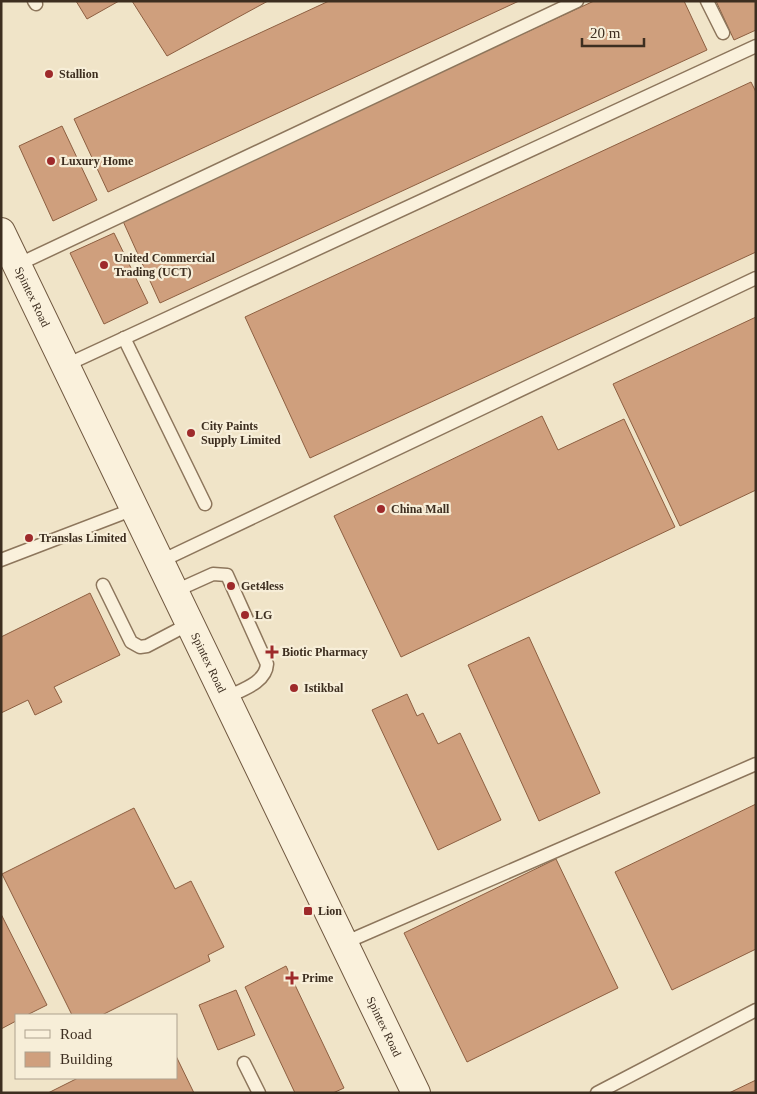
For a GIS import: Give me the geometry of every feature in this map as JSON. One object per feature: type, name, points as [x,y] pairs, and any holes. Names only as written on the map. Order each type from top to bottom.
[{"type":"main road","name":"Spintex Road","points":[[2,236],[416,1093]]},
{"type":"lane","points":[[17,264],[577,1]]},
{"type":"lane","points":[[707,1],[723,34]]},
{"type":"lane","points":[[64,366],[756,46]]},
{"type":"lane","points":[[159,562],[756,278]]},
{"type":"lane","points":[[124,338],[205,504]]},
{"type":"lane","points":[[1,560],[134,510]]},
{"type":"lane","points":[[173,592],[213,574],[227,575],[267,664],[267,672],[262,678],[225,698]]},
{"type":"lane","points":[[103,585],[131,642],[140,647],[147,646],[189,624]]},
{"type":"lane","points":[[344,942],[756,764]]},
{"type":"lane","points":[[596,1093],[756,1010]]},
{"type":"lane","points":[[244,1063],[259,1093]]},
{"type":"building","points":[[76,1],[119,1],[87,19]]},
{"type":"building","points":[[132,1],[268,1],[167,56]]},
{"type":"building","points":[[329,1],[519,1],[108,192],[74,119]]},
{"type":"building","points":[[594,1],[684,1],[707,50],[160,303],[122,219]]},
{"type":"building","points":[[716,1],[756,1],[756,30],[734,40]]},
{"type":"building","points":[[751,82],[756,92],[756,252],[310,458],[245,317]]},
{"type":"building","points":[[62,126],[97,200],[53,221],[19,146]]},
{"type":"building","points":[[114,233],[148,303],[104,324],[70,253]]},
{"type":"building","points":[[756,317],[756,490],[680,526],[613,384]]},
{"type":"building","points":[[542,416],[558,450],[624,419],[675,527],[401,657],[334,516]]},
{"type":"building","points":[[90,593],[120,655],[54,687],[62,702],[35,715],[28,700],[1,713],[1,637]]},
{"type":"building","points":[[529,637],[600,793],[539,821],[468,665]]},
{"type":"building","points":[[407,694],[417,716],[423,713],[438,744],[460,733],[501,820],[438,850],[372,710]]},
{"type":"building","points":[[756,804],[756,949],[672,990],[615,872]]},
{"type":"building","points":[[134,808],[175,889],[191,881],[224,947],[208,955],[210,961],[104,1014],[72,1014],[2,874]]},
{"type":"building","points":[[556,859],[618,988],[467,1062],[404,933]]},
{"type":"building","points":[[1,914],[47,1005],[29,1014],[15,1014],[15,1022],[1,1029]]},
{"type":"building","points":[[286,966],[344,1088],[333,1093],[295,1093],[245,987]]},
{"type":"building","points":[[236,990],[255,1035],[218,1050],[199,1005]]},
{"type":"building","points":[[178,1060],[194,1093],[48,1093],[76,1079],[178,1079]]},
{"type":"building","points":[[756,1080],[756,1093],[729,1093]]},
{"type":"place","name":"Stallion","points":[[49,74]]},
{"type":"place","name":"Luxury Home","points":[[51,161]]},
{"type":"place","name":"United Commercial Trading (UCT)","points":[[104,265]]},
{"type":"place","name":"City Paints Supply Limited","points":[[191,433]]},
{"type":"place","name":"China Mall","points":[[381,509]]},
{"type":"place","name":"Translas Limited","points":[[29,538]]},
{"type":"place","name":"Get4less","points":[[231,586]]},
{"type":"place","name":"LG","points":[[245,615]]},
{"type":"place","name":"Biotic Pharmacy","points":[[272,652]]},
{"type":"place","name":"Istikbal","points":[[294,688]]},
{"type":"place","name":"Lion","points":[[308,911]]},
{"type":"place","name":"Prime","points":[[292,978]]}]
